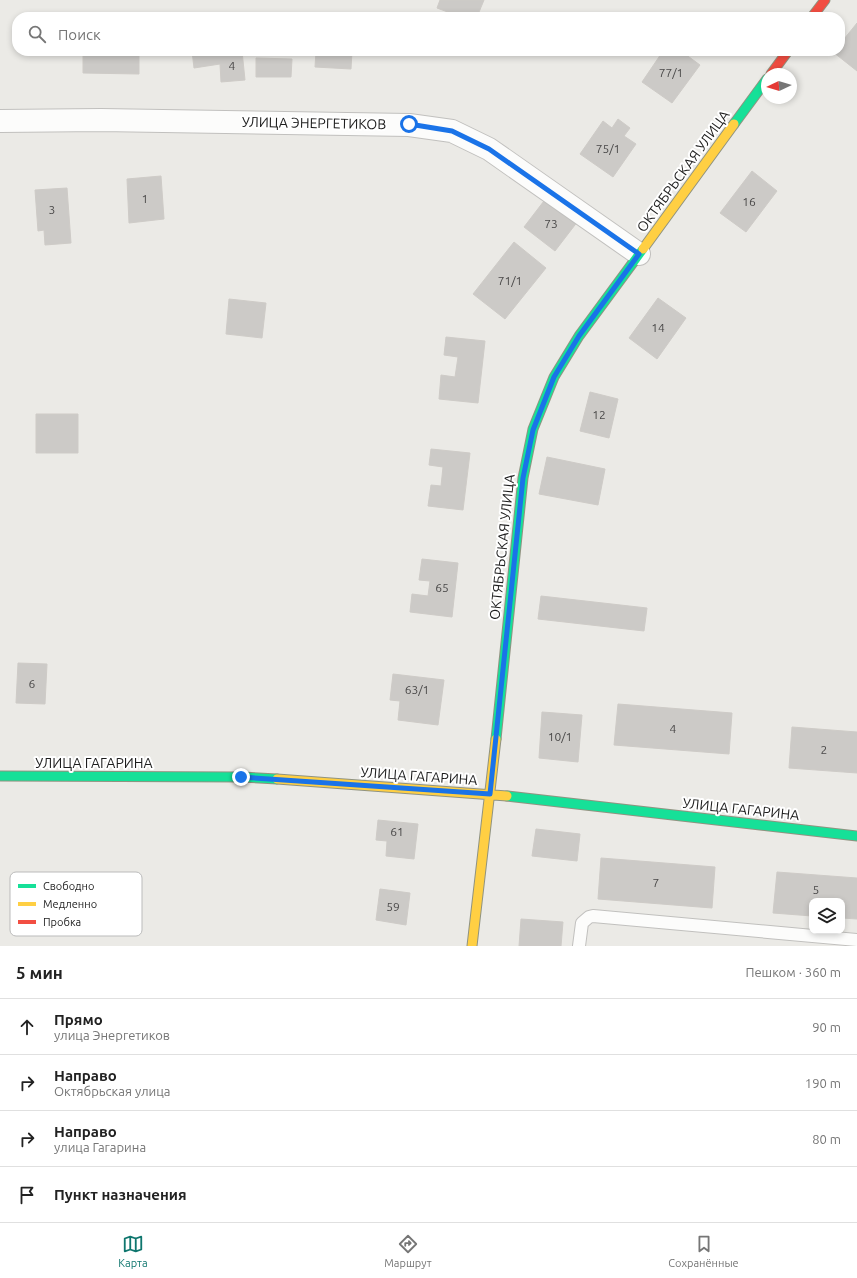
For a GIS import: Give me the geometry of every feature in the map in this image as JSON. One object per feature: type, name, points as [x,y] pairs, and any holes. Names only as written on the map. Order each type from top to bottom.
[{"type":"street","points":[[816,12],[825,0]]},
{"type":"street","points":[[775,68],[784,56]]},
{"type":"street","name":"ОКТЯБРЬСКАЯ УЛИЦА","points":[[472,946],[490,794],[523,478],[533,430],[554,377],[579,336],[761,87]]},
{"type":"street","name":"УЛИЦА ЭНЕРГЕТИКОВ","points":[[0,121],[101,120],[409,124],[452,131],[489,149],[639,254]]},
{"type":"street","name":"УЛИЦА ГАГАРИНА","points":[[0,776],[241,777],[490,794],[857,836]]},
{"type":"lane","points":[[578,946],[582,923],[589,917],[594,916],[857,940]]},
{"type":"building","points":[[440,0],[484,0],[479,12],[448,12],[437,8]]},
{"type":"building","points":[[857,23],[857,71],[838,56],[845,56],[845,38]]},
{"type":"building","points":[[83,56],[139,56],[139,74],[83,73]]},
{"type":"building","points":[[193,56],[243,56],[245,80],[221,82],[220,64],[194,68]]},
{"type":"building","points":[[316,56],[352,56],[351,69],[315,67]]},
{"type":"building","points":[[660,56],[688,56],[700,65],[672,103],[642,82]]},
{"type":"building","points":[[256,58],[292,59],[291,77],[256,77]]},
{"type":"building","points":[[618,119],[630,128],[624,136],[636,144],[613,177],[580,154],[603,121],[612,128]]},
{"type":"building","points":[[752,171],[777,191],[746,232],[720,213]]},
{"type":"building","points":[[161,176],[164,219],[129,223],[127,179]]},
{"type":"building","points":[[67,188],[71,243],[45,245],[44,230],[38,231],[35,190]]},
{"type":"building","points":[[547,197],[578,221],[555,251],[524,227]]},
{"type":"building","points":[[514,242],[546,268],[505,319],[473,294]]},
{"type":"building","points":[[658,298],[686,318],[657,359],[629,338]]},
{"type":"building","points":[[229,299],[266,303],[262,338],[226,334]]},
{"type":"building","points":[[446,337],[485,341],[478,403],[439,399],[441,375],[455,377],[458,357],[444,355]]},
{"type":"building","points":[[590,392],[618,399],[609,438],[580,431]]},
{"type":"building","points":[[36,414],[78,414],[78,453],[36,453]]},
{"type":"building","points":[[431,449],[470,453],[463,510],[428,506],[431,485],[441,486],[443,467],[429,465]]},
{"type":"building","points":[[547,457],[605,469],[598,505],[539,494]]},
{"type":"building","points":[[422,559],[458,563],[452,617],[410,612],[412,594],[428,596],[430,581],[419,580]]},
{"type":"building","points":[[541,596],[647,608],[644,631],[538,619]]},
{"type":"building","points":[[18,663],[47,664],[45,704],[16,703]]},
{"type":"building","points":[[393,674],[444,680],[438,725],[398,720],[400,701],[390,700]]},
{"type":"building","points":[[618,704],[732,713],[729,754],[614,745]]},
{"type":"building","points":[[542,712],[582,715],[578,762],[539,758]]},
{"type":"building","points":[[792,727],[857,732],[857,773],[789,768]]},
{"type":"building","points":[[378,820],[418,824],[414,859],[386,856],[387,841],[376,840]]},
{"type":"building","points":[[536,829],[580,834],[577,861],[532,856]]},
{"type":"building","points":[[601,858],[715,867],[712,908],[598,899]]},
{"type":"building","points":[[777,872],[857,878],[857,919],[845,918],[845,898],[809,898],[809,916],[773,913]]},
{"type":"building","points":[[380,889],[410,893],[406,925],[376,920]]},
{"type":"building","points":[[521,919],[563,922],[561,946],[519,946]]},
{"type":"traffic: fast","points":[[734,124],[761,87]]},
{"type":"traffic: fast","points":[[496,739],[523,478],[533,429],[554,377],[579,336],[643,249]]},
{"type":"traffic: fast","points":[[0,776],[241,777],[277,779]]},
{"type":"traffic: fast","points":[[507,796],[857,836]]},
{"type":"traffic: slow","points":[[643,249],[734,124]]},
{"type":"traffic: slow","points":[[472,946],[496,739]]},
{"type":"traffic: slow","points":[[277,779],[507,796]]},
{"type":"traffic: jam","points":[[816,12],[825,0]]},
{"type":"traffic: jam","points":[[775,68],[784,56]]},
{"type":"route","points":[[241,777],[490,794],[523,478],[533,430],[554,377],[579,336],[639,254],[489,149],[452,131],[409,124]]}]
